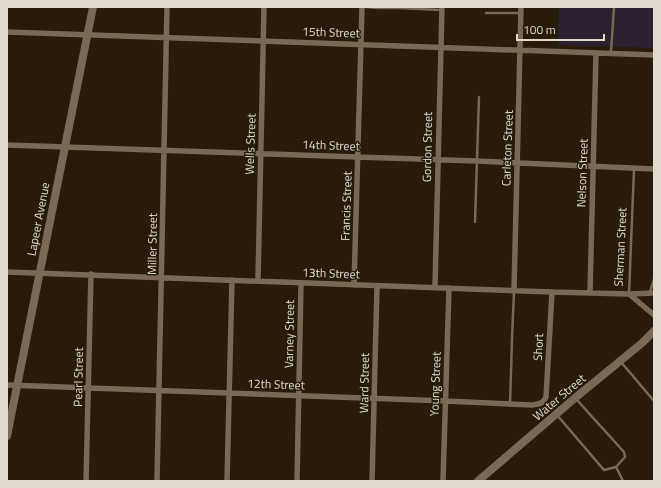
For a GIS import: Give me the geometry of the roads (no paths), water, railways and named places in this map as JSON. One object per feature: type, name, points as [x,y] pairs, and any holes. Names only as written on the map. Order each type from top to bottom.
[{"type":"main road","name":"Lapeer Avenue","points":[[7,436],[93,7]]},
{"type":"main road","name":"Water Street","points":[[478,481],[575,398],[620,362],[654,331]]},
{"type":"street","name":"Miller Street","points":[[158,481],[167,7]]},
{"type":"street","name":"Wells Street","points":[[258,281],[264,7]]},
{"type":"street","name":"Francis Street","points":[[354,285],[359,157],[362,7]]},
{"type":"street","name":"Gordon Street","points":[[435,287],[442,8]]},
{"type":"street","name":"Carleton Street","points":[[514,290],[521,10]]},
{"type":"street","name":"15th Street","points":[[7,32],[654,56]]},
{"type":"street","name":"Nelson Street","points":[[590,293],[596,54]]},
{"type":"street","name":"14th Street","points":[[7,145],[477,161],[654,169]]},
{"type":"street","name":"13th Street","points":[[7,272],[552,292],[629,294],[652,293]]},
{"type":"street","name":"Pearl Street","points":[[86,481],[91,274]]},
{"type":"street","points":[[227,481],[232,280]]},
{"type":"street","name":"Varney Street","points":[[297,481],[301,283]]},
{"type":"street","name":"Ward Street","points":[[372,481],[377,286]]},
{"type":"street","name":"Young Street","points":[[443,481],[449,288]]},
{"type":"street","name":"Short","points":[[544,402],[546,397],[552,292]]},
{"type":"street","name":"Sherman Street","points":[[629,294],[654,315]]},
{"type":"street","name":"12th Street","points":[[7,385],[532,405],[544,402]]},
{"type":"lane","points":[[366,7],[442,8]]},
{"type":"lane","points":[[611,54],[614,7]]},
{"type":"lane","points":[[486,13],[521,10]]},
{"type":"lane","points":[[474,222],[479,97]]},
{"type":"lane","name":"Sherman Street","points":[[629,294],[634,168]]},
{"type":"lane","points":[[652,293],[654,279]]},
{"type":"lane","points":[[510,404],[514,290]]},
{"type":"lane","points":[[620,362],[654,401]]},
{"type":"lane","points":[[557,414],[604,470],[616,467],[626,457],[624,452],[575,398]]},
{"type":"lane","points":[[616,467],[623,481]]}]
